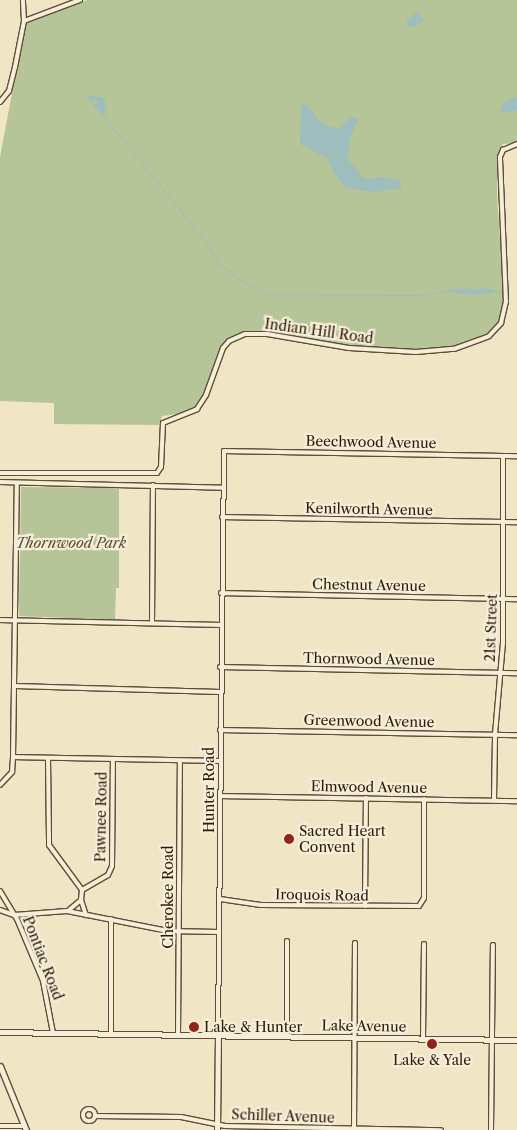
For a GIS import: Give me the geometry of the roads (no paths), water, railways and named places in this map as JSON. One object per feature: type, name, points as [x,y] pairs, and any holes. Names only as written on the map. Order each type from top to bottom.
[{"type":"main road","name":"Lake Avenue","points":[[0,1032],[517,1040]]},
{"type":"main road","name":"Hunter Road","points":[[217,1130],[218,1035]]},
{"type":"main road","points":[[0,1066],[25,1128]]},
{"type":"street","points":[[0,102],[9,91],[24,21],[23,0]]},
{"type":"street","points":[[24,21],[80,0]]},
{"type":"street","name":"Indian Hill Road","points":[[0,473],[157,473],[161,467],[163,423],[197,409],[206,395],[223,348],[229,341],[245,334],[267,334],[349,348],[412,352],[454,350],[489,336],[501,323],[506,302],[500,157],[507,148],[517,144]]},
{"type":"street","name":"Beechwood Avenue","points":[[224,451],[517,456]]},
{"type":"street","name":"Hunter Road","points":[[218,1035],[220,625],[224,451]]},
{"type":"street","name":"21st Street","points":[[494,800],[495,734],[501,673],[503,599],[503,456]]},
{"type":"street","points":[[0,482],[223,488]]},
{"type":"street","points":[[0,785],[12,772],[13,758],[17,483]]},
{"type":"street","points":[[152,623],[153,485]]},
{"type":"street","name":"Kenilworth Avenue","points":[[222,517],[517,522]]},
{"type":"street","name":"Chestnut Avenue","points":[[221,592],[517,599]]},
{"type":"street","points":[[0,620],[220,625]]},
{"type":"street","name":"Thornwood Avenue","points":[[220,667],[517,673]]},
{"type":"street","points":[[15,686],[220,692]]},
{"type":"street","name":"Greenwood Avenue","points":[[220,730],[517,734]]},
{"type":"street","points":[[13,758],[220,761]]},
{"type":"street","points":[[48,758],[49,845],[82,890],[81,900],[86,914]]},
{"type":"street","name":"Pawnee Road","points":[[82,890],[111,871],[113,759]]},
{"type":"street","name":"Cherokee Road","points":[[178,1034],[180,761]]},
{"type":"street","name":"Elmwood Avenue","points":[[220,796],[517,801]]},
{"type":"street","points":[[365,906],[366,798]]},
{"type":"street","name":"Iroquois Road","points":[[220,899],[261,905],[416,907],[422,903],[424,799]]},
{"type":"street","name":"Pontiac Road","points":[[0,903],[1,893]]},
{"type":"street","name":"Pontiac Road","points":[[1,893],[14,915],[46,989],[53,1032]]},
{"type":"street","points":[[67,911],[81,900]]},
{"type":"street","points":[[0,910],[14,915],[67,911],[179,932],[219,932]]},
{"type":"street","points":[[111,1034],[112,919]]},
{"type":"street","points":[[286,1036],[287,942]]},
{"type":"street","points":[[354,1129],[355,943]]},
{"type":"street","points":[[423,1039],[424,944]]},
{"type":"street","points":[[491,1130],[493,945]]},
{"type":"street","name":"Schiller Avenue","points":[[95,1116],[181,1117],[217,1124],[441,1130]]},
{"type":"street","points":[[0,1126],[25,1128]]},
{"type":"water","points":[[418,11],[424,21],[410,28],[406,22]]},
{"type":"water","points":[[90,95],[105,98],[106,112],[102,115],[93,105],[97,104],[97,100],[91,102],[87,97]]},
{"type":"water","points":[[517,97],[517,111],[500,113],[504,102]]},
{"type":"water","points":[[301,105],[307,105],[320,121],[330,127],[340,128],[351,117],[359,118],[351,136],[347,159],[365,179],[383,177],[399,180],[402,188],[375,192],[346,188],[335,175],[327,158],[300,144]]},
{"type":"water","points":[[471,288],[475,290],[483,288],[502,292],[471,295],[443,291]]},
{"type":"waterway","points":[[102,115],[195,228]]},
{"type":"waterway","points":[[199,233],[219,263],[240,280],[265,294],[414,295],[445,292]]},
{"type":"place","name":"Sacred Heart Convent","points":[[289,839]]},
{"type":"place","name":"Lake & Hunter","points":[[194,1027]]},
{"type":"place","name":"Lake & Yale","points":[[432,1044]]},
{"type":"park label","name":"Thornwood Park","points":[[71,543]]}]
